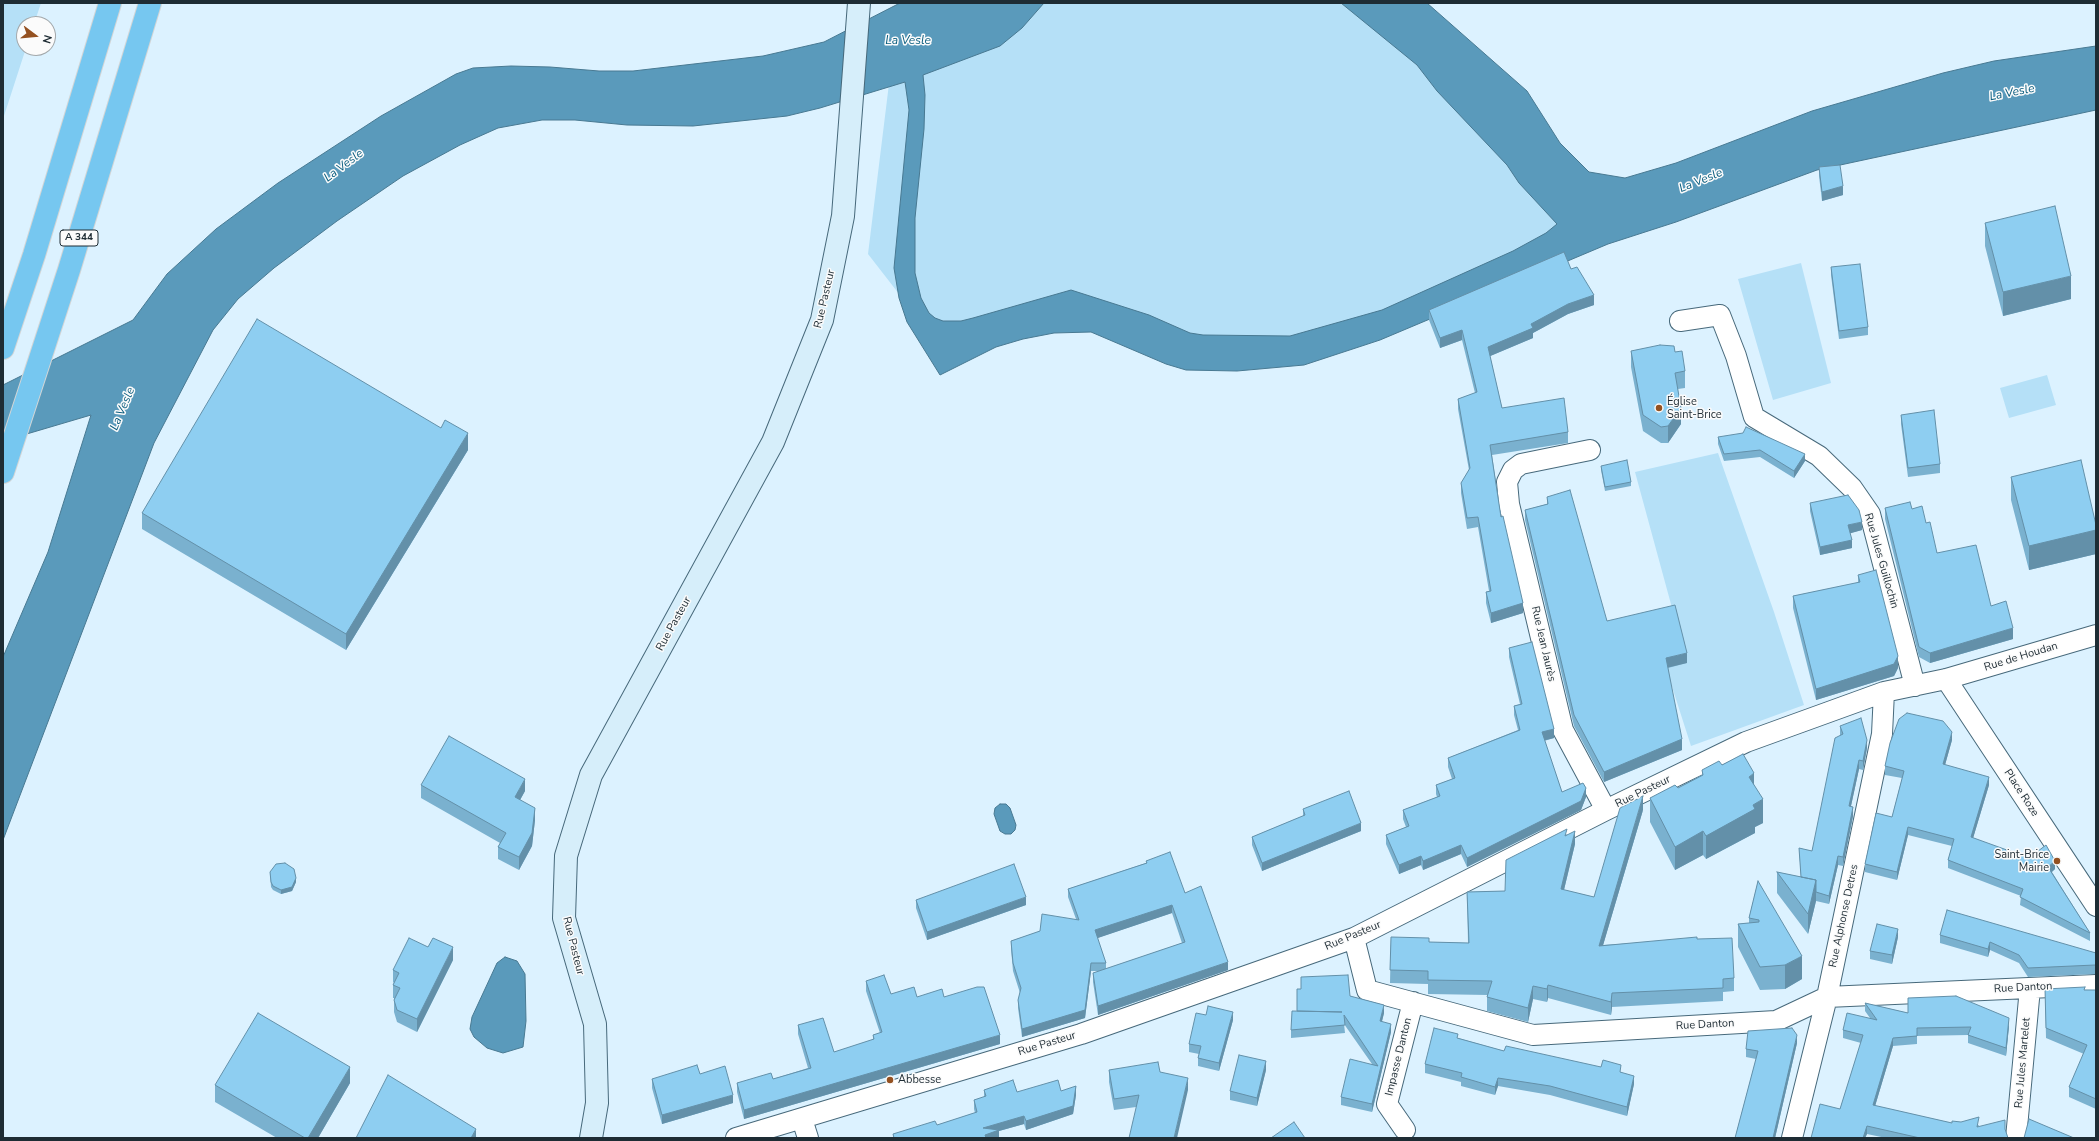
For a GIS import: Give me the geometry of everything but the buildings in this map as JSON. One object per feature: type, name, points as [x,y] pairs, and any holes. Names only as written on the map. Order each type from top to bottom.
[{"type":"highway","points":[[3,348],[36,248],[110,3]]},
{"type":"highway","name":"A 344","points":[[3,472],[69,270],[150,3]]},
{"type":"street","name":"Rue Pasteur","points":[[591,1138],[597,1103],[594,1024],[564,918],[566,856],[591,775],[773,442],[822,320],[843,216],[858,3]]},
{"type":"street","name":"Rue Jules Guillochin","points":[[1680,321],[1720,315],[1736,356],[1754,417],[1819,456],[1852,488],[1870,514],[1914,686]]},
{"type":"street","name":"Rue Jean Jaurès","points":[[1590,450],[1521,464],[1514,470],[1507,482],[1509,504],[1563,730],[1606,810]]},
{"type":"street","name":"Rue de Houdan","points":[[1946,679],[2096,635]]},
{"type":"street","name":"Rue Pasteur","points":[[736,1138],[1081,1034],[1354,938],[1606,810],[1746,742],[1884,692],[1946,679]]},
{"type":"street","name":"Place Roze","points":[[1946,679],[2096,906]]},
{"type":"street","name":"Rue Alphonse Detres","points":[[1792,1138],[1827,997],[1882,734],[1884,692]]},
{"type":"street","name":"Rue Danton","points":[[1354,938],[1367,990],[1533,1035],[1776,1021],[1827,997],[2096,985]]},
{"type":"street","name":"Rue Jules Martelet","points":[[2016,1138],[2030,988]]},
{"type":"street","name":"Impasse Danton","points":[[1405,1130],[1387,1104],[1413,1002]]},
{"type":"street","points":[[802,1119],[808,1138]]},
{"type":"shaded area","points":[[3,3],[41,3],[37,16],[16,16],[16,56],[23,56],[3,119]]},
{"type":"shaded area","points":[[944,3],[1386,3],[1597,192],[1574,250],[1302,349],[1142,342],[1068,314],[934,339],[868,254],[896,27]]},
{"type":"shaded area","points":[[1801,263],[1831,383],[1773,400],[1738,279]]},
{"type":"shaded area","points":[[2047,375],[2056,405],[2009,418],[2000,388]]},
{"type":"shaded area","points":[[1718,453],[1774,612],[1804,705],[1691,746],[1666,668],[1687,663],[1635,472]]},
{"type":"water","name":"La Vesle","points":[[900,3],[1044,3],[1022,28],[1000,46],[923,75],[925,95],[924,129],[915,218],[915,273],[921,298],[929,313],[935,318],[943,321],[961,321],[1071,290],[1149,315],[1190,333],[1203,335],[1290,336],[1382,310],[1513,251],[1546,233],[1557,224],[1519,183],[1507,165],[1437,91],[1417,65],[1341,3],[1427,3],[1527,91],[1560,143],[1589,172],[1625,178],[1676,163],[1812,111],[1943,73],[1994,61],[2096,46],[2096,110],[1817,170],[1676,222],[1608,244],[1380,340],[1304,365],[1237,371],[1186,370],[1166,364],[1091,332],[1054,333],[1023,339],[996,347],[940,375],[907,322],[899,298],[894,268],[909,110],[905,82],[820,108],[787,116],[693,126],[627,125],[575,120],[542,120],[498,128],[460,145],[403,176],[337,221],[274,268],[238,299],[213,330],[154,443],[3,840],[3,657],[48,552],[91,415],[3,441],[3,385],[133,320],[167,274],[216,229],[278,183],[381,116],[456,74],[473,68],[511,66],[550,67],[599,71],[633,71],[763,56],[824,42]]},
{"type":"water","points":[[1000,804],[1006,804],[1010,808],[1016,825],[1015,830],[1011,834],[1005,834],[1000,831],[994,814],[995,808]]},
{"type":"water","points":[[505,957],[517,961],[525,974],[526,1021],[523,1047],[503,1053],[487,1048],[474,1037],[470,1029],[472,1017],[497,963]]},
{"type":"place","name":"Église Saint-Brice","points":[[1659,408]]},
{"type":"place","name":"Saint-Brice Mairie","points":[[2057,861]]},
{"type":"place","name":"Abbesse","points":[[890,1080]]}]
